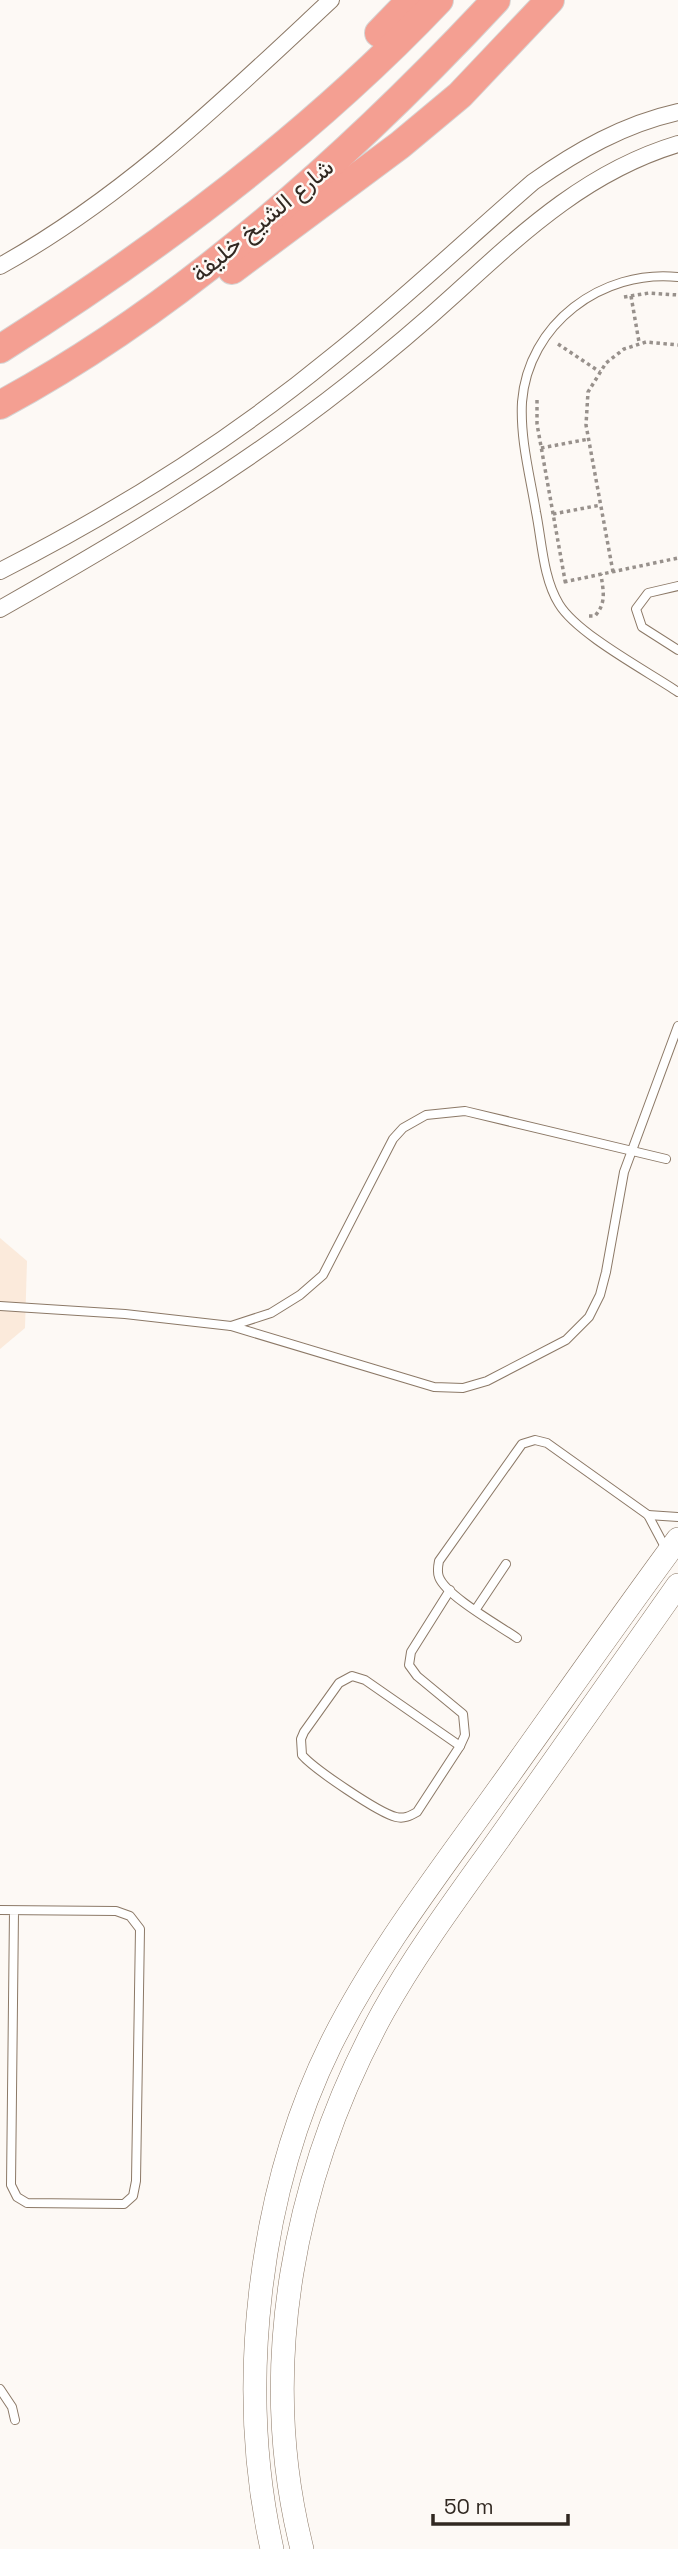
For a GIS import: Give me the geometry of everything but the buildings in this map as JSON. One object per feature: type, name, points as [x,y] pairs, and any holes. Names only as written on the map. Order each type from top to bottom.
[{"type":"highway","points":[[266,158],[284,127],[296,113],[411,0]]},
{"type":"highway","name":"شارع الشيخ خليفة","points":[[0,349],[128,264],[266,158],[379,60],[439,0]]},
{"type":"highway","name":"شارع الشيخ خليفة","points":[[0,405],[96,348],[181,288],[376,121],[496,0]]},
{"type":"highway","points":[[181,288],[222,277],[400,145],[460,95],[550,0]]},
{"type":"main road","points":[[272,2549],[259,2459],[258,2336],[272,2218],[288,2155],[306,2101],[331,2045],[391,1940],[673,1546]]},
{"type":"main road","points":[[302,2549],[284,2456],[281,2395],[284,2327],[300,2232],[314,2175],[333,2119],[363,2052],[419,1952],[678,1585]]},
{"type":"street","points":[[0,266],[88,211],[163,155],[331,0]]},
{"type":"street","points":[[0,571],[101,516],[256,415],[333,357],[533,182],[565,160],[623,130],[678,112]]},
{"type":"street","points":[[0,609],[151,523],[295,424],[430,316],[526,230],[582,188],[643,156],[678,144]]},
{"type":"lane","points":[[678,277],[636,279],[589,295],[573,306],[547,334],[528,367],[523,400],[523,438],[550,585],[559,604],[572,621],[678,692]]},
{"type":"lane","points":[[678,586],[648,593],[636,609],[642,627],[678,650]]},
{"type":"lane","points":[[0,1306],[98,1312],[231,1326],[434,1387],[463,1388],[487,1381],[566,1340],[589,1317],[600,1295],[606,1272],[618,1197],[631,1153],[678,1026]]},
{"type":"lane","points":[[231,1326],[287,1304],[323,1275],[385,1151],[403,1128],[426,1115],[465,1111],[631,1153],[666,1158]]},
{"type":"lane","points":[[517,1638],[450,1590],[439,1576],[439,1561],[517,1449],[528,1441],[547,1443],[648,1514],[673,1546]]},
{"type":"lane","points":[[648,1514],[678,1517]]},
{"type":"lane","points":[[475,1609],[506,1564]]},
{"type":"lane","points":[[450,1590],[411,1652],[410,1665],[417,1676],[464,1714],[466,1735],[460,1745],[417,1812],[401,1818],[383,1812],[308,1761],[300,1747],[304,1732],[339,1683],[352,1676],[365,1680],[460,1745]]},
{"type":"lane","points":[[0,1910],[14,1910],[116,1911],[130,1916],[140,1929],[136,2181],[132,2196],[124,2204],[27,2203],[17,2197],[10,2185],[14,1910]]},
{"type":"lane","points":[[0,2389],[12,2407],[15,2420]]},
{"type":"path","points":[[614,299],[678,295]]},
{"type":"path","points":[[631,296],[640,343]]},
{"type":"path","points":[[555,349],[564,337]]},
{"type":"path","points":[[613,572],[585,403],[600,372],[615,355],[640,343],[659,341],[678,345]]},
{"type":"path","points":[[558,344],[600,372]]},
{"type":"path","points":[[537,394],[541,448],[568,591]]},
{"type":"path","points":[[541,448],[589,439]]},
{"type":"path","points":[[553,514],[601,505]]},
{"type":"path","points":[[550,585],[678,558]]},
{"type":"path","points":[[584,614],[591,617],[603,607],[605,599],[601,574]]},
{"type":"shaded area","points":[[0,1238],[27,1261],[25,1328],[0,1349]]}]
